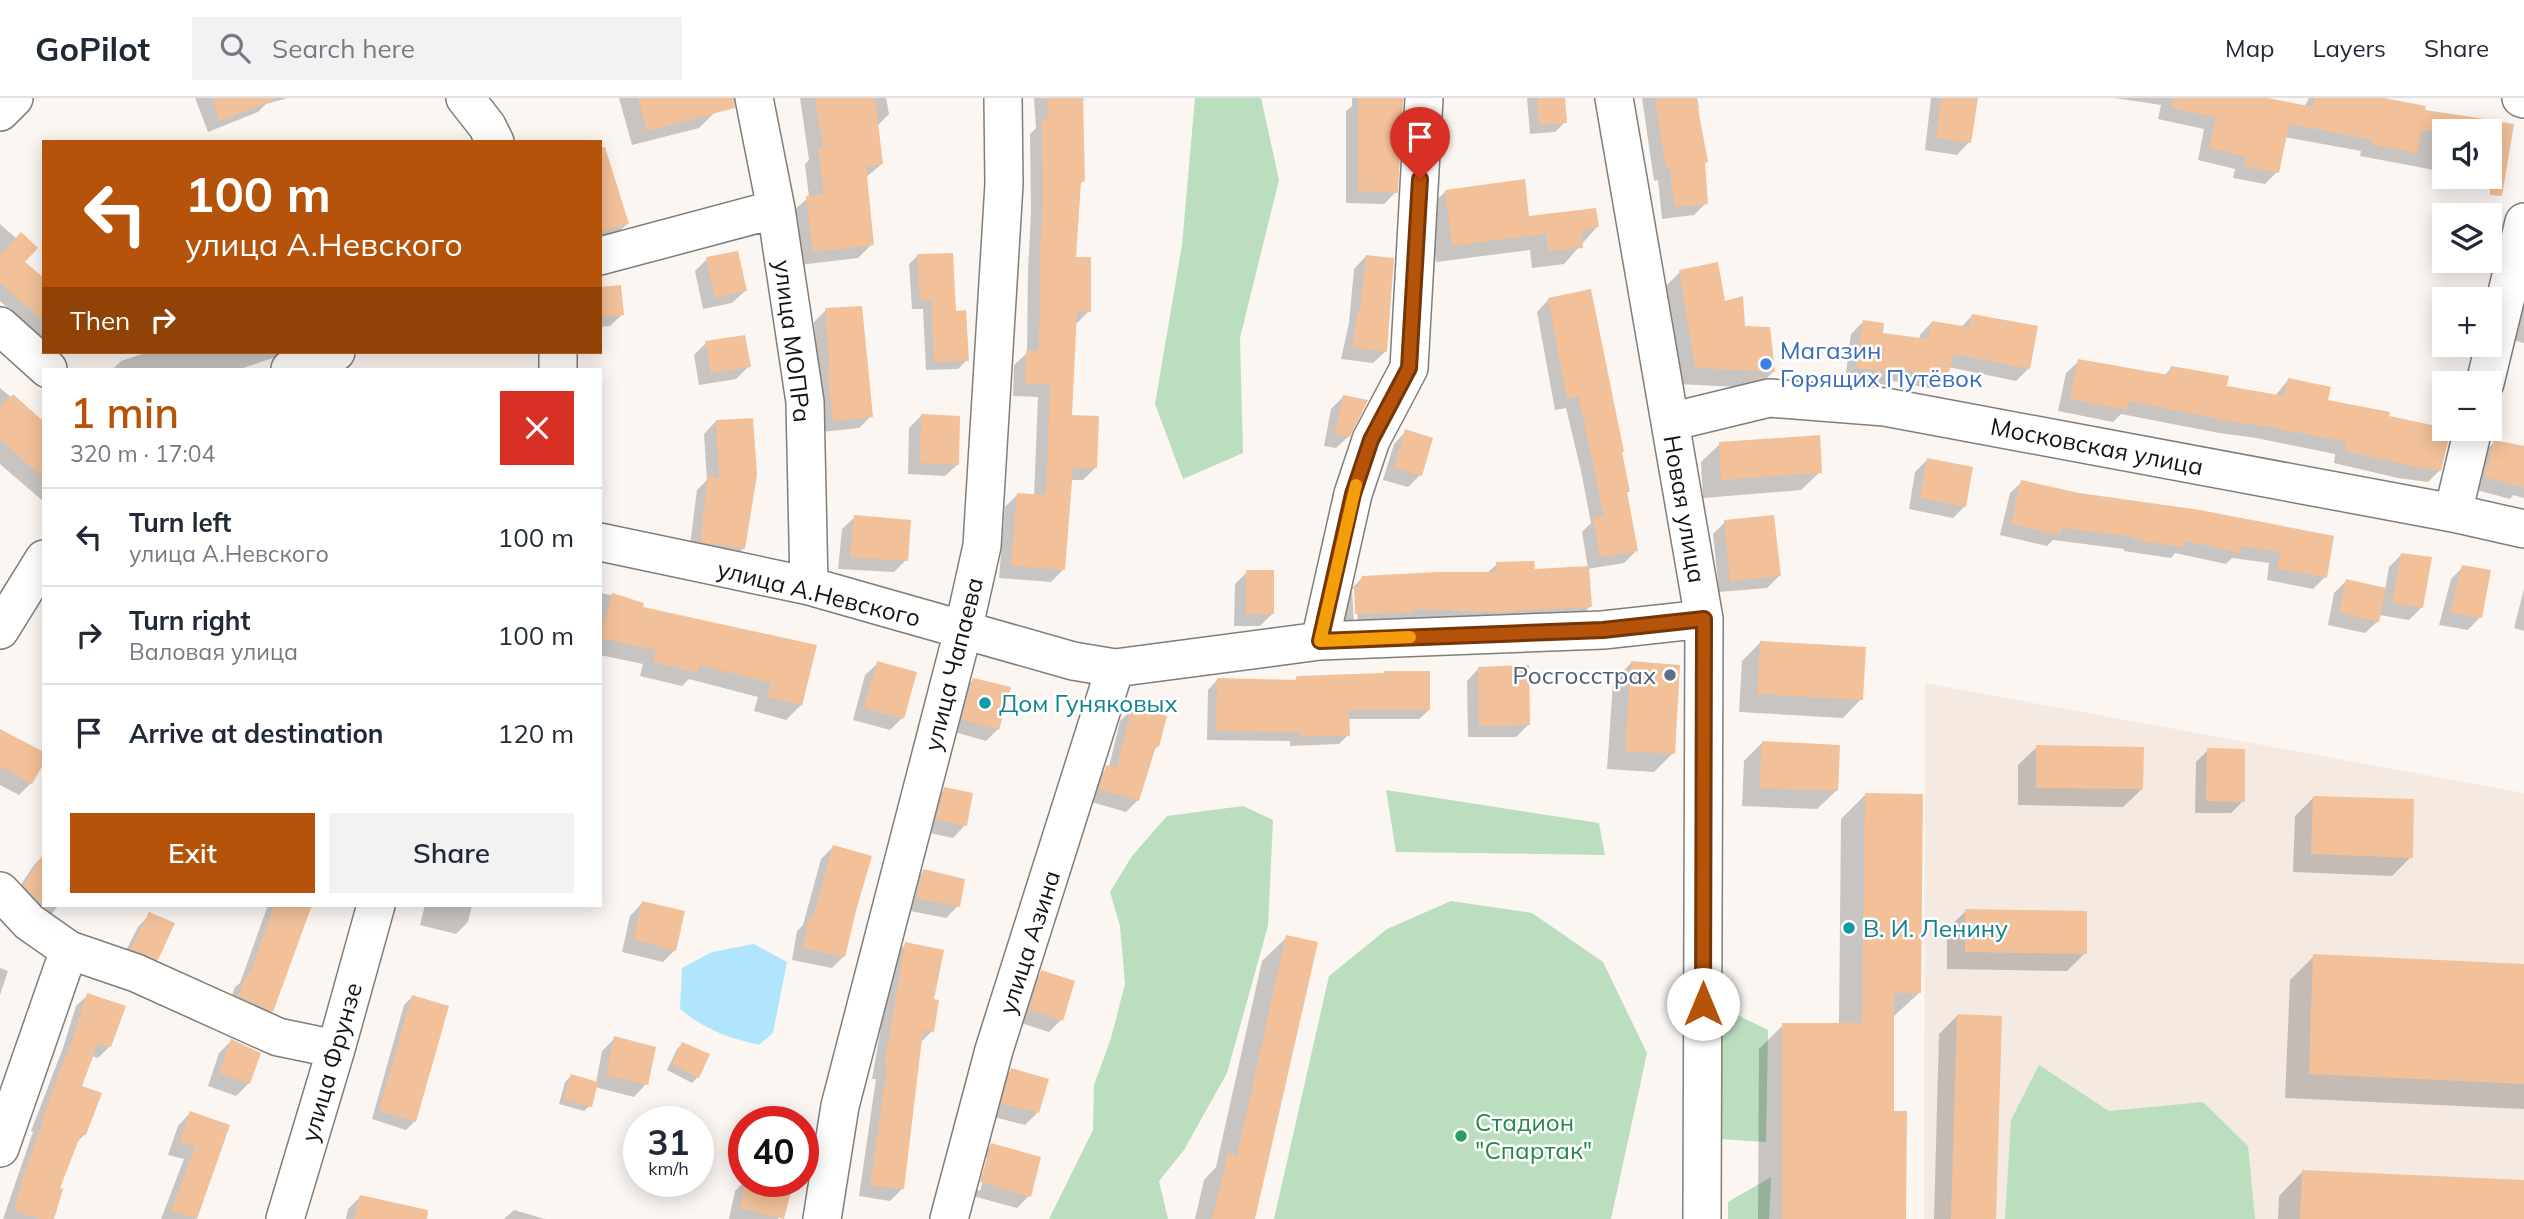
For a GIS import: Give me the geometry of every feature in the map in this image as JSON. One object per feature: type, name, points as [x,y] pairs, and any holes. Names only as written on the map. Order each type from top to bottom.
[{"type":"street","points":[[0,112],[14,98]]},
{"type":"street","points":[[465,98],[487,126],[494,140]]},
{"type":"street","name":"улица МОПРа","points":[[754,98],[776,209],[805,402],[809,586]]},
{"type":"street","name":"улица Чапаева","points":[[822,1219],[840,1106],[963,631],[982,546],[1004,184],[1003,98]]},
{"type":"street","points":[[1320,641],[1353,494],[1371,440],[1409,368],[1424,98]]},
{"type":"street","name":"Новая улица","points":[[1614,98],[1704,619],[1702,1219]]},
{"type":"street","points":[[602,255],[776,209]]},
{"type":"street","points":[[2487,371],[2524,222]]},
{"type":"street","points":[[0,326],[47,368]]},
{"type":"street","points":[[293,368],[331,354]]},
{"type":"street","name":"Московская улица","points":[[1670,422],[1769,398],[1885,407],[2453,513],[2524,529]]},
{"type":"street","points":[[2453,513],[2470,441]]},
{"type":"street","name":"улица А.Невского","points":[[602,542],[809,586],[1073,661],[1115,668],[1320,641],[1603,630],[1704,619]]},
{"type":"street","points":[[0,631],[42,562]]},
{"type":"street","name":"улица Азина","points":[[949,1219],[994,1050],[1115,668]]},
{"type":"street","points":[[0,891],[29,922],[69,950],[136,973],[278,1037],[336,1049]]},
{"type":"street","name":"улица Фрунзе","points":[[285,1219],[375,907]]},
{"type":"street","points":[[0,1148],[69,950]]},
{"type":"shaded area","points":[[1925,683],[2524,793],[2524,1219],[1924,1219]]},
{"type":"green space","points":[[1195,98],[1261,98],[1279,180],[1240,338],[1243,453],[1183,479],[1155,404],[1182,245]]},
{"type":"green space","points":[[1386,790],[1599,823],[1605,855],[1396,852]]},
{"type":"green space","points":[[1243,806],[1273,820],[1268,926],[1227,1073],[1184,1150],[1159,1181],[1168,1219],[1049,1219],[1093,1130],[1094,1085],[1111,1038],[1125,984],[1120,926],[1110,892],[1132,856],[1167,816]]},
{"type":"green space","name":"Стадион \"Спартак\"","points":[[1451,901],[1532,913],[1603,962],[1647,1053],[1611,1219],[1274,1219],[1329,976],[1387,929]]},
{"type":"green space","points":[[1723,1008],[1768,1030],[1766,1142],[1719,1139]]},
{"type":"green space","points":[[2039,1065],[2109,1111],[2203,1102],[2248,1146],[2255,1219],[2005,1219],[2011,1120]]},
{"type":"green space","points":[[1771,1177],[1769,1219],[1728,1219],[1728,1202]]},
{"type":"water","points":[[754,944],[787,962],[773,1033],[759,1045],[717,1032],[680,1009],[682,968],[712,952]]},
{"type":"building","points":[[212,98],[275,98],[275,99],[220,121]]},
{"type":"building","points":[[638,98],[734,98],[735,108],[647,131]]},
{"type":"building","points":[[815,98],[875,98],[883,164],[866,166],[874,245],[813,252],[806,196],[824,194],[818,149],[823,148]]},
{"type":"building","points":[[1047,98],[1083,98],[1085,181],[1081,182],[1076,257],[1091,257],[1091,312],[1077,312],[1072,415],[1099,416],[1097,468],[1073,468],[1065,570],[1011,566],[1017,493],[1046,495],[1050,385],[1025,384],[1026,351],[1039,351],[1042,120],[1048,119]]},
{"type":"building","points":[[1358,98],[1403,98],[1398,193],[1358,191]]},
{"type":"building","points":[[1537,98],[1565,98],[1567,123],[1539,125]]},
{"type":"building","points":[[1655,98],[1696,98],[1708,162],[1705,163],[1708,204],[1674,207],[1670,169],[1666,169]]},
{"type":"building","points":[[1941,98],[1978,98],[1971,143],[1936,138]]},
{"type":"building","points":[[2173,98],[2268,98],[2313,107],[2314,98],[2384,98],[2426,106],[2425,110],[2485,119],[2432,119],[2432,131],[2421,131],[2417,153],[2371,144],[2372,140],[2289,124],[2279,173],[2244,166],[2246,157],[2209,148],[2216,117],[2172,108]]},
{"type":"building","points":[[2502,122],[2514,124],[2502,196],[2490,195],[2490,189],[2502,189]]},
{"type":"building","points":[[605,147],[629,224],[602,231],[602,148]]},
{"type":"building","points":[[1525,179],[1529,216],[1596,208],[1599,227],[1581,230],[1583,248],[1548,251],[1546,234],[1452,246],[1445,190]]},
{"type":"building","points":[[21,232],[38,248],[25,262],[42,276],[42,320],[0,282],[0,256]]},
{"type":"building","points":[[738,251],[747,291],[715,298],[706,257]]},
{"type":"building","points":[[953,253],[956,311],[966,310],[969,361],[934,362],[931,300],[920,301],[917,254]]},
{"type":"building","points":[[1366,255],[1394,258],[1387,352],[1352,347],[1360,311]]},
{"type":"building","points":[[1718,262],[1725,301],[1743,296],[1745,326],[1770,327],[1775,372],[1695,368],[1679,270]]},
{"type":"building","points":[[621,285],[624,315],[602,317],[602,287]]},
{"type":"building","points":[[1591,289],[1624,452],[1630,492],[1627,492],[1638,551],[1600,557],[1593,518],[1604,516],[1578,396],[1567,399],[1548,298]]},
{"type":"building","points":[[862,306],[873,417],[833,421],[827,372],[830,371],[825,308]]},
{"type":"building","points":[[1972,314],[2038,326],[2030,369],[1953,354],[1948,377],[1903,370],[1902,373],[1856,368],[1863,320],[1884,323],[1883,333],[1928,339],[1932,321],[1969,327]]},
{"type":"building","points":[[745,335],[751,367],[711,373],[705,341]]},
{"type":"building","points":[[2078,359],[2169,375],[2171,366],[2229,376],[2227,386],[2284,396],[2288,378],[2331,387],[2328,400],[2390,412],[2389,416],[2432,425],[2432,441],[2448,441],[2441,471],[2345,451],[2347,442],[2129,401],[2127,410],[2070,399]]},
{"type":"building","points":[[13,394],[42,420],[42,477],[0,439],[0,408]]},
{"type":"building","points":[[1343,395],[1368,400],[1350,437],[1335,434]]},
{"type":"building","points":[[921,414],[960,416],[959,465],[920,463]]},
{"type":"building","points":[[753,418],[757,475],[745,549],[700,542],[708,476],[719,478],[716,420]]},
{"type":"building","points":[[1405,429],[1433,438],[1422,476],[1394,468]]},
{"type":"building","points":[[1820,435],[1822,473],[1721,480],[1719,442]]},
{"type":"building","points":[[2494,441],[2524,446],[2524,488],[2485,477]]},
{"type":"building","points":[[1927,458],[1973,467],[1966,507],[1920,498]]},
{"type":"building","points":[[2021,480],[2079,493],[2200,510],[2334,536],[2327,578],[2277,568],[2280,552],[2241,546],[2240,553],[2185,541],[2184,547],[2134,540],[2135,537],[2062,528],[2060,535],[2011,524]]},
{"type":"building","points":[[854,515],[911,520],[908,561],[850,557]]},
{"type":"building","points":[[1774,515],[1781,576],[1730,581],[1724,520]]},
{"type":"building","points":[[2401,553],[2432,557],[2423,608],[2392,603]]},
{"type":"building","points":[[1534,561],[1535,569],[1589,566],[1592,607],[1497,612],[1412,609],[1412,612],[1355,614],[1354,585],[1359,587],[1362,576],[1496,572],[1496,562]]},
{"type":"building","points":[[2462,565],[2491,570],[2482,618],[2450,613]]},
{"type":"building","points":[[1246,570],[1274,570],[1274,614],[1246,615]]},
{"type":"building","points":[[2346,579],[2386,588],[2379,622],[2339,613]]},
{"type":"building","points":[[612,593],[644,603],[643,607],[817,645],[802,706],[767,697],[771,683],[700,665],[698,673],[653,662],[656,650],[602,638]]},
{"type":"building","points":[[1760,641],[1866,647],[1863,700],[1757,694]]},
{"type":"building","points":[[877,661],[917,672],[904,719],[864,708]]},
{"type":"building","points":[[1631,661],[1680,665],[1675,754],[1625,751]]},
{"type":"building","points":[[1529,665],[1530,725],[1479,726],[1478,667]]},
{"type":"building","points":[[1430,671],[1430,710],[1349,710],[1350,736],[1299,737],[1299,732],[1216,731],[1217,678],[1297,680],[1296,676]]},
{"type":"building","name":"Дом Гуняковых","points":[[973,678],[1011,687],[999,730],[962,719]]},
{"type":"building","points":[[1132,707],[1167,716],[1159,747],[1156,746],[1139,801],[1099,789],[1106,765],[1117,768]]},
{"type":"building","points":[[0,729],[42,751],[42,766],[32,784],[0,766]]},
{"type":"building","points":[[1762,741],[1840,745],[1838,791],[1759,788]]},
{"type":"building","points":[[2036,745],[2144,747],[2143,789],[2036,788]]},
{"type":"building","points":[[2207,748],[2245,749],[2245,802],[2206,801]]},
{"type":"building","points":[[944,787],[973,793],[967,826],[936,820]]},
{"type":"building","points":[[1865,793],[1923,794],[1921,993],[1894,993],[1894,1111],[1907,1111],[1906,1219],[1782,1219],[1782,1023],[1862,1023]]},
{"type":"building","points":[[2313,796],[2414,799],[2413,858],[2311,854]]},
{"type":"building","points":[[833,845],[872,856],[845,957],[803,948],[809,917],[813,917]]},
{"type":"building","points":[[42,856],[42,904],[23,885]]},
{"type":"building","points":[[923,869],[965,879],[960,907],[916,898]]},
{"type":"building","points":[[642,901],[685,911],[676,951],[634,940]]},
{"type":"building","points":[[273,907],[311,907],[273,1012],[238,996],[247,973],[250,974]]},
{"type":"building","points":[[1965,909],[2087,911],[2087,954],[1965,952]]},
{"type":"building","points":[[149,912],[175,923],[158,960],[131,949]]},
{"type":"building","points":[[1286,935],[1318,942],[1255,1219],[1212,1219],[1228,1153],[1237,1156]]},
{"type":"building","points":[[905,942],[944,950],[934,999],[939,1000],[934,1032],[923,1030],[904,1189],[870,1185],[887,1067],[884,1067]]},
{"type":"building","points":[[2313,954],[2524,964],[2524,1084],[2309,1074]]},
{"type":"building","points":[[1041,970],[1075,981],[1063,1021],[1029,1010]]},
{"type":"building","points":[[87,993],[126,1006],[111,1047],[98,1043],[82,1086],[102,1093],[86,1135],[81,1134],[60,1188],[63,1189],[54,1219],[39,1219],[14,1211],[25,1170],[44,1120],[42,1119]]},
{"type":"building","points":[[412,995],[449,1006],[416,1122],[379,1111]]},
{"type":"building","points":[[1957,1014],[2002,1016],[1996,1219],[1951,1219]]},
{"type":"building","points":[[614,1036],[656,1047],[648,1085],[606,1075]]},
{"type":"building","points":[[231,1039],[261,1053],[250,1084],[219,1073]]},
{"type":"building","points":[[682,1042],[710,1054],[699,1078],[672,1064]]},
{"type":"building","points":[[1011,1068],[1049,1079],[1039,1113],[1001,1104]]},
{"type":"building","points":[[571,1074],[598,1082],[592,1107],[564,1099]]},
{"type":"building","points":[[190,1111],[230,1125],[197,1219],[171,1210],[195,1147],[180,1142]]},
{"type":"building","points":[[991,1143],[1041,1157],[1031,1197],[980,1182]]},
{"type":"building","points":[[2302,1170],[2524,1180],[2524,1219],[2300,1219]]},
{"type":"building","points":[[360,1195],[428,1210],[427,1219],[354,1219]]},
{"type":"building","points":[[742,1197],[790,1197],[784,1219],[740,1208]]},
{"type":"slow traffic","points":[[1356,485],[1320,641],[1410,637]]},
{"type":"place","name":"Магазин Горящих Путёвок","points":[[1766,364]]},
{"type":"place","name":"Росгосстрах","points":[[1670,675]]},
{"type":"place","name":"Дом Гуняковых","points":[[985,703]]},
{"type":"place","name":"В. И. Ленину","points":[[1849,928]]},
{"type":"place","name":"Стадион \"Спартак\"","points":[[1461,1136]]},
{"type":"route","points":[[1420,179],[1409,368],[1371,440],[1353,494],[1320,641],[1603,630],[1704,619],[1703,1004]]}]
